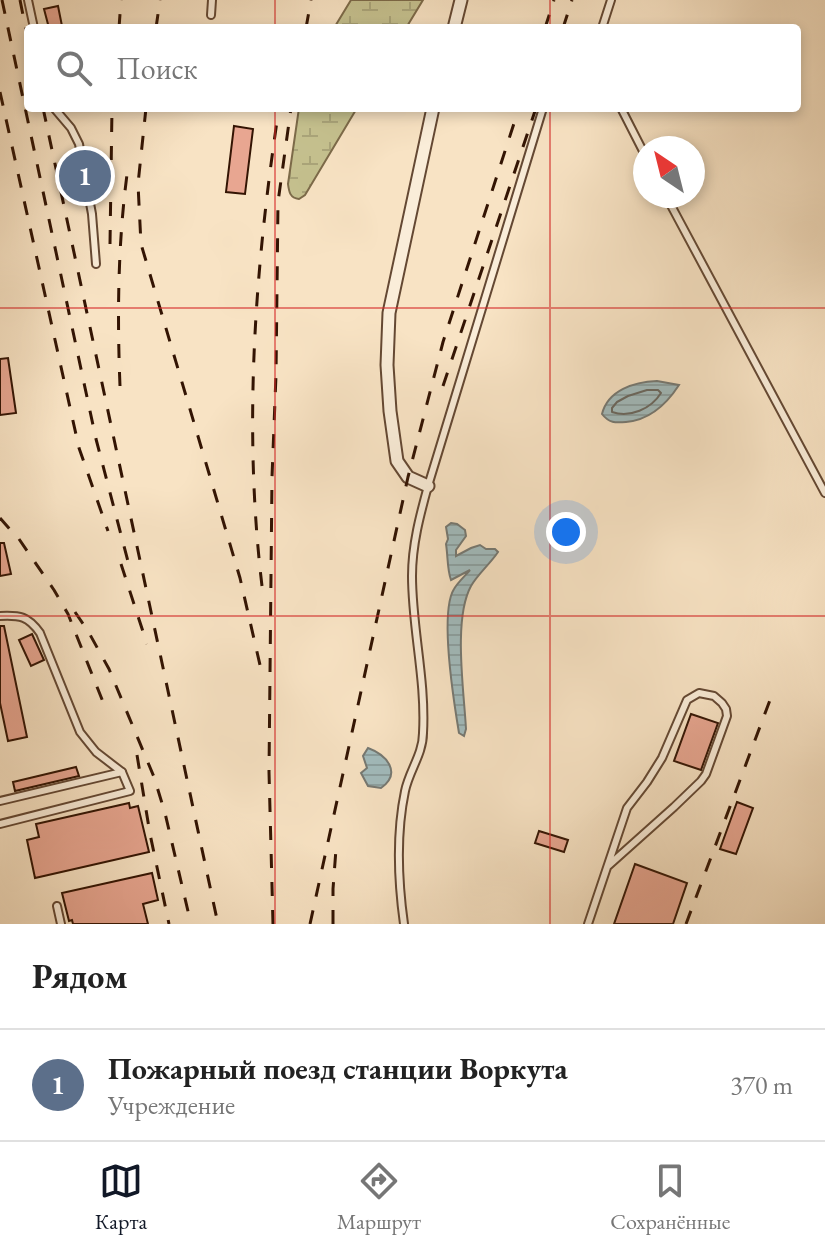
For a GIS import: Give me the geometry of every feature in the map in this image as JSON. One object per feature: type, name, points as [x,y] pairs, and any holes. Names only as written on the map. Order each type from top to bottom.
[{"type":"street","points":[[455,24],[461,0]]},
{"type":"street","points":[[428,486],[408,477],[397,461],[387,365],[389,313],[432,112]]},
{"type":"lane","points":[[28,0],[33,24]]},
{"type":"lane","points":[[211,15],[212,0]]},
{"type":"lane","points":[[603,24],[611,0]]},
{"type":"lane","points":[[57,112],[79,144],[92,214],[96,264]]},
{"type":"lane","points":[[404,924],[399,872],[400,824],[406,786],[420,753],[423,737],[423,689],[412,566],[416,532],[542,112]]},
{"type":"lane","points":[[623,112],[635,136]]},
{"type":"lane","points":[[672,208],[825,493]]},
{"type":"lane","points":[[0,616],[26,618],[40,633],[80,732],[96,752],[122,772],[130,791],[0,824]]},
{"type":"lane","points":[[588,924],[627,808],[662,758],[683,706],[692,695],[714,696],[726,709],[727,716],[706,774],[608,866]]},
{"type":"lane","points":[[0,801],[122,772]]},
{"type":"lane","points":[[57,906],[61,924]]},
{"type":"green space","points":[[351,0],[423,0],[408,24],[336,24]]},
{"type":"green space","points":[[298,112],[355,112],[305,195],[299,199],[294,197],[288,184]]},
{"type":"water","points":[[657,381],[679,385],[669,399],[650,415],[635,421],[619,422],[610,421],[602,414],[616,393],[640,383]]},
{"type":"water","points":[[451,523],[465,530],[466,536],[456,550],[456,556],[480,545],[498,552],[471,586],[462,617],[464,736],[459,733],[454,701],[448,617],[454,589],[470,570],[451,580],[446,527]]},
{"type":"water","points":[[368,748],[381,755],[390,765],[390,776],[381,788],[368,786],[361,773],[367,768],[363,756]]},
{"type":"building","points":[[58,6],[62,24],[48,24],[44,9]]},
{"type":"building","points":[[234,126],[253,129],[245,194],[226,192]]},
{"type":"building","points":[[8,358],[16,413],[0,415],[0,359]]},
{"type":"building","points":[[0,543],[4,543],[11,574],[0,576]]},
{"type":"building","points":[[0,626],[4,626],[27,737],[8,741],[0,703]]},
{"type":"building","points":[[32,634],[44,660],[31,666],[19,640]]},
{"type":"building","points":[[691,714],[718,723],[701,770],[674,761]]},
{"type":"building","points":[[76,767],[79,776],[15,791],[13,782]]},
{"type":"building","points":[[737,802],[753,808],[736,854],[720,849]]},
{"type":"building","points":[[129,803],[130,808],[138,806],[149,852],[35,878],[27,840],[39,837],[36,824]]},
{"type":"building","points":[[539,831],[568,840],[564,852],[535,843]]},
{"type":"building","points":[[635,864],[687,883],[673,924],[614,924]]},
{"type":"building","points":[[152,873],[158,900],[143,904],[148,924],[73,924],[72,920],[69,921],[62,893]]},
{"type":"railway","points":[[2,0],[24,103]]},
{"type":"railway","points":[[20,0],[25,24]]},
{"type":"railway","points":[[119,24],[121,0]]},
{"type":"railway","points":[[157,24],[160,0]]},
{"type":"railway","points":[[307,24],[311,0]]},
{"type":"railway","points":[[546,24],[554,0]]},
{"type":"railway","points":[[564,24],[572,0]]},
{"type":"railway","points":[[0,92],[79,448],[108,531]]},
{"type":"railway","points":[[26,112],[96,439],[131,573]]},
{"type":"railway","points":[[44,112],[218,924]]},
{"type":"railway","points":[[110,244],[112,112]]},
{"type":"railway","points":[[146,112],[138,184],[141,244],[240,578],[263,678]]},
{"type":"railway","points":[[262,586],[253,466],[254,347],[264,227],[278,112]]},
{"type":"railway","points":[[273,924],[269,772],[272,477],[278,202],[290,112]]},
{"type":"railway","points":[[310,924],[408,477],[443,342],[518,112]]},
{"type":"railway","points":[[443,386],[535,112]]},
{"type":"railway","points":[[120,386],[119,276],[128,167]]},
{"type":"railway","points":[[0,518],[14,534]]},
{"type":"railway","points":[[19,539],[68,614],[105,707]]},
{"type":"railway","points":[[121,564],[147,644]]},
{"type":"railway","points":[[75,612],[109,669],[154,777],[191,924]]},
{"type":"railway","points":[[686,924],[773,692]]},
{"type":"railway","points":[[137,755],[169,924]]},
{"type":"railway","points":[[333,924],[336,849]]},
{"type":"place","name":"Пожарный поезд станции Воркута","points":[[85,176]]}]
